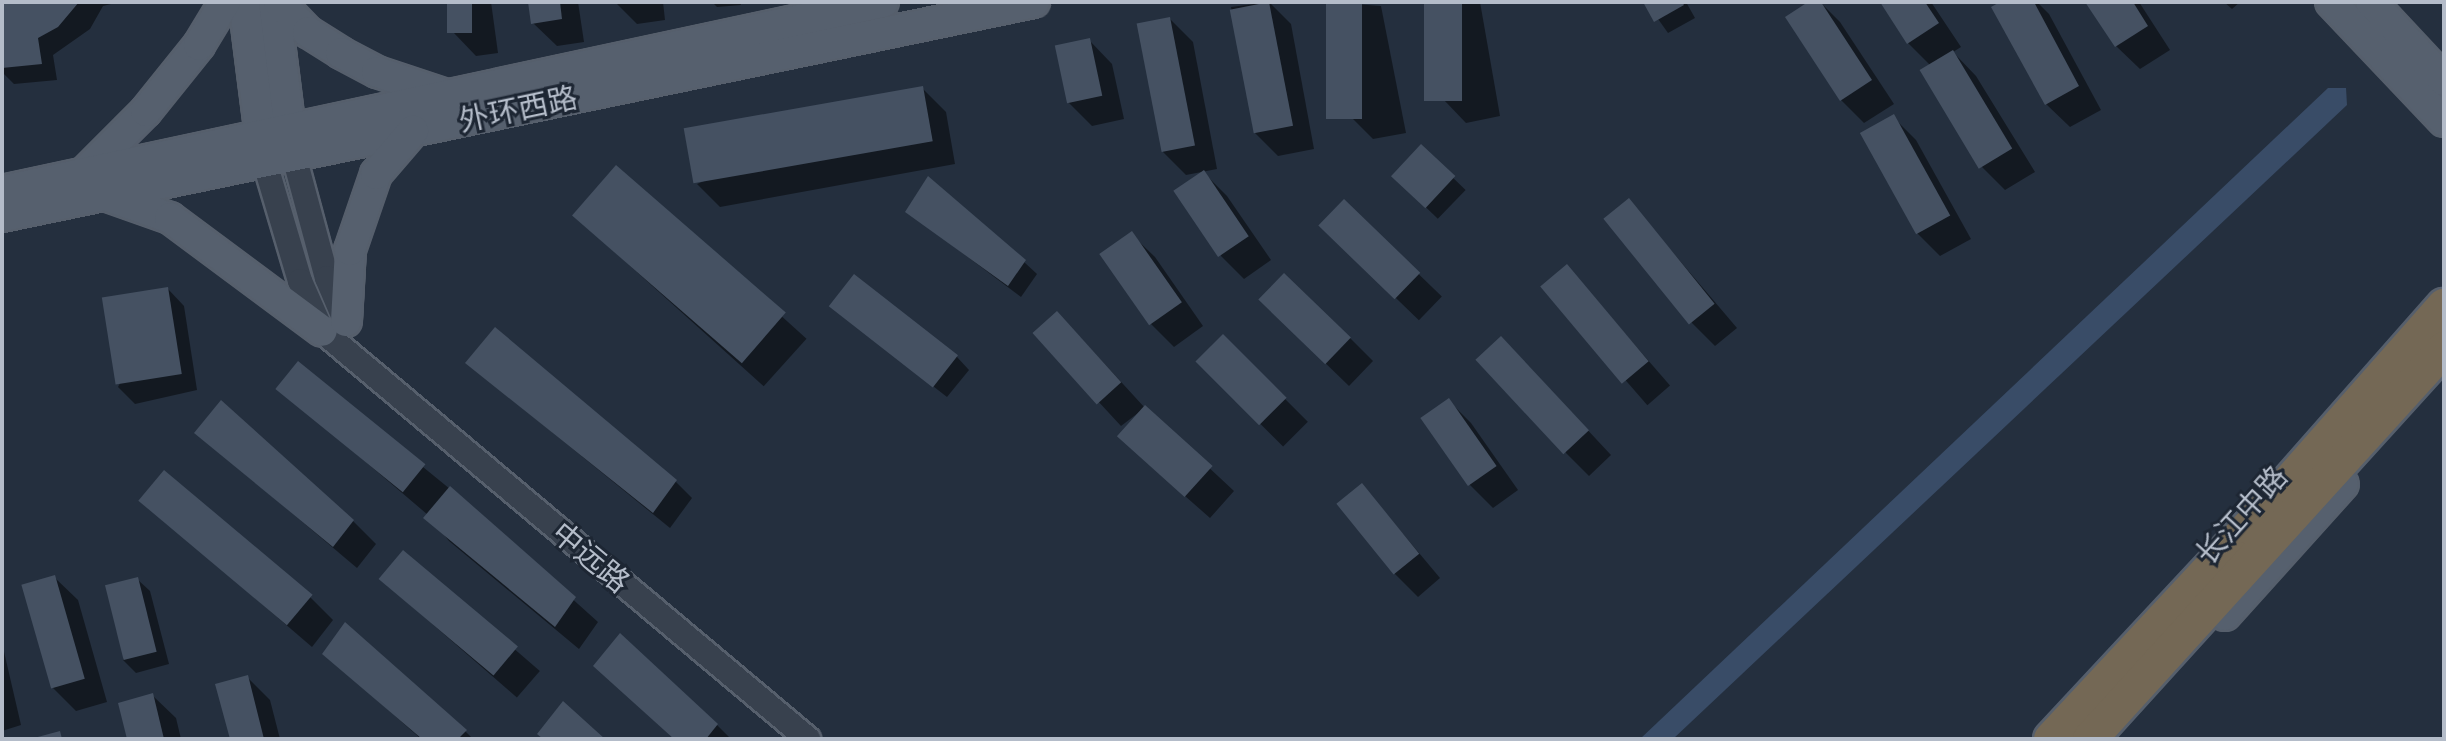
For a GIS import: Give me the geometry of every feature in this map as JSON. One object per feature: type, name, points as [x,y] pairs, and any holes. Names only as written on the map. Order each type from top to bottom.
[{"type":"highway","name":"长江中路","points":[[2051,739],[2260,516],[2444,306]]},
{"type":"highway","name":"长江中路","points":[[2090,739],[2444,349]]},
{"type":"main road","points":[[225,2],[199,45],[93,184],[170,218],[334,326],[350,250],[376,174],[413,131]]},
{"type":"main road","points":[[244,2],[277,145]]},
{"type":"main road","points":[[276,2],[277,145]]},
{"type":"main road","points":[[276,2],[308,32],[341,53],[377,72],[447,95]]},
{"type":"main road","name":"外环西路","points":[[2,216],[93,184],[277,145],[447,95],[883,2]]},
{"type":"main road","name":"外环西路","points":[[277,145],[413,131],[1034,2]]},
{"type":"main road","points":[[2331,2],[2444,121]]},
{"type":"main road","points":[[2371,2],[2444,80]]},
{"type":"main road","name":"外环西路","points":[[2,191],[93,184]]},
{"type":"main road","name":"长江中路","points":[[2032,739],[2241,517],[2444,286]]},
{"type":"main road","name":"长江中路","points":[[2109,739],[2444,371]]},
{"type":"street","name":"中远路","points":[[277,145],[300,281],[374,375],[808,739]]},
{"type":"water","points":[[2328,88],[2346,88],[2347,105],[1673,739],[1640,739]]},
{"type":"building","points":[[2,2],[79,2],[58,27],[38,38],[42,64],[2,68]]},
{"type":"building","points":[[447,2],[472,2],[472,33],[447,33]]},
{"type":"building","points":[[528,2],[560,2],[562,19],[531,24]]},
{"type":"building","points":[[1269,2],[1293,126],[1254,133],[1230,10]]},
{"type":"building","points":[[1326,2],[1362,2],[1362,119],[1326,119]]},
{"type":"building","points":[[1424,2],[1462,2],[1462,101],[1424,101]]},
{"type":"building","points":[[1643,2],[1682,2],[1684,5],[1654,22]]},
{"type":"building","points":[[1808,2],[1821,2],[1872,80],[1840,101],[1785,17]]},
{"type":"building","points":[[1880,2],[1925,2],[1939,23],[1907,44]]},
{"type":"building","points":[[2000,2],[2034,2],[2079,86],[2045,105],[1991,7]]},
{"type":"building","points":[[2085,2],[2133,2],[2148,26],[2115,47]]},
{"type":"building","points":[[1170,17],[1195,146],[1162,152],[1137,23]]},
{"type":"building","points":[[1090,38],[1102,96],[1067,103],[1055,45]]},
{"type":"building","points":[[1953,50],[2012,149],[1979,169],[1920,70]]},
{"type":"building","points":[[923,86],[933,141],[693,183],[684,128]]},
{"type":"building","points":[[1894,114],[1950,215],[1916,234],[1860,133]]},
{"type":"building","points":[[1421,144],[1455,176],[1425,208],[1391,176]]},
{"type":"building","points":[[616,165],[786,313],[742,363],[572,216]]},
{"type":"building","points":[[1204,170],[1249,236],[1218,257],[1173,191]]},
{"type":"building","points":[[928,176],[1026,260],[1008,286],[905,212]]},
{"type":"building","points":[[1629,198],[1715,304],[1689,324],[1603,219]]},
{"type":"building","points":[[1344,199],[1420,273],[1395,299],[1318,226]]},
{"type":"building","points":[[1132,231],[1182,302],[1149,325],[1099,254]]},
{"type":"building","points":[[1567,264],[1649,361],[1622,384],[1540,286]]},
{"type":"building","points":[[1284,273],[1351,338],[1325,364],[1258,300]]},
{"type":"building","points":[[854,274],[958,355],[933,388],[829,306]]},
{"type":"building","points":[[168,287],[182,374],[116,384],[102,297]]},
{"type":"building","points":[[1057,311],[1121,382],[1097,404],[1032,333]]},
{"type":"building","points":[[495,327],[677,480],[653,513],[465,363]]},
{"type":"building","points":[[1223,334],[1287,398],[1259,425],[1195,362]]},
{"type":"building","points":[[1501,336],[1589,430],[1563,454],[1475,360]]},
{"type":"building","points":[[298,361],[425,464],[403,492],[275,389]]},
{"type":"building","points":[[1449,398],[1497,466],[1468,486],[1420,418]]},
{"type":"building","points":[[221,400],[354,520],[333,547],[194,433]]},
{"type":"building","points":[[1145,405],[1213,466],[1185,497],[1117,436]]},
{"type":"building","points":[[164,470],[313,595],[287,625],[138,501]]},
{"type":"building","points":[[1362,483],[1419,554],[1394,574],[1336,504]]},
{"type":"building","points":[[450,486],[576,597],[555,627],[423,518]]},
{"type":"building","points":[[403,550],[518,646],[493,676],[379,579]]},
{"type":"building","points":[[55,575],[85,679],[51,688],[21,585]]},
{"type":"building","points":[[138,577],[157,652],[124,660],[105,585]]},
{"type":"building","points":[[345,622],[467,730],[458,739],[422,739],[322,654]]},
{"type":"building","points":[[620,633],[718,724],[706,739],[674,739],[593,666]]},
{"type":"building","points":[[248,675],[264,739],[230,739],[215,684]]},
{"type":"building","points":[[153,693],[164,739],[127,739],[118,703]]},
{"type":"building","points":[[563,701],[605,739],[543,739],[537,734]]},
{"type":"building","points":[[60,731],[62,739],[34,739],[34,738]]}]
